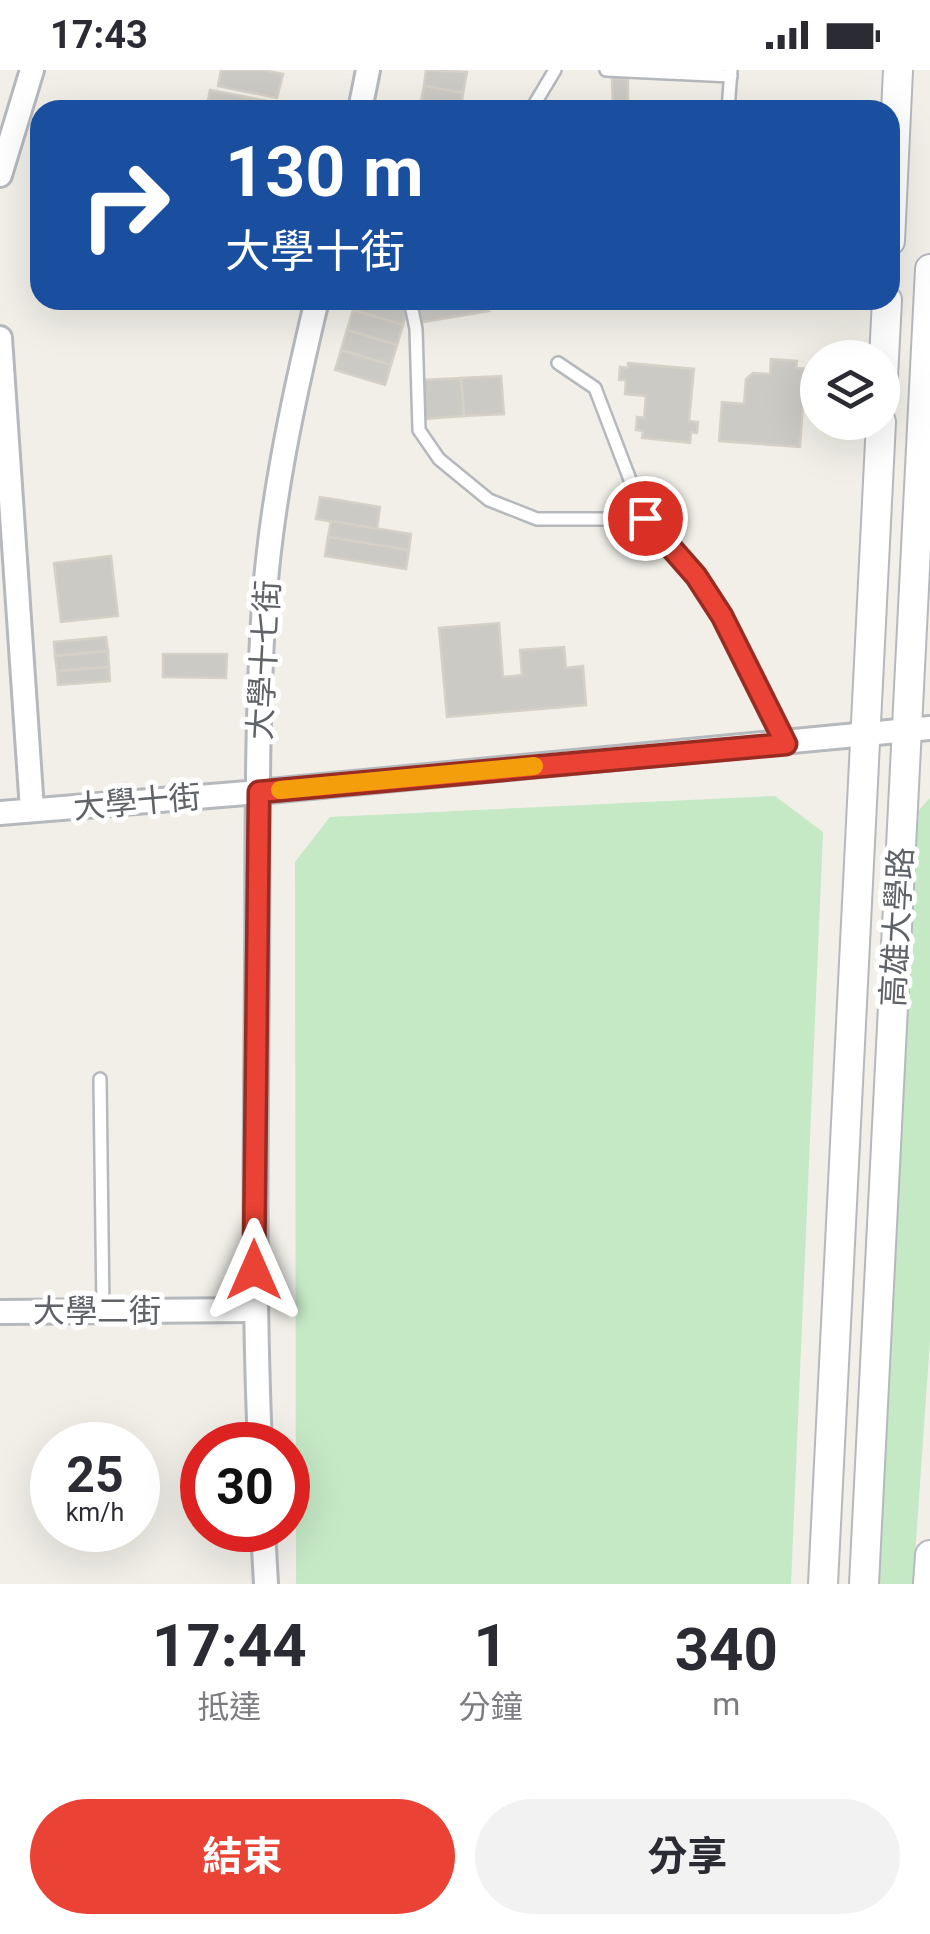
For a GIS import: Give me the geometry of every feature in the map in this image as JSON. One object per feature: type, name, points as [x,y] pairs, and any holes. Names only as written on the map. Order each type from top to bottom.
[{"type":"street","points":[[0,175],[32,70]]},
{"type":"street","points":[[362,100],[368,70]]},
{"type":"street","points":[[897,100],[898,70]]},
{"type":"street","name":"高雄大學路","points":[[864,1584],[918,729],[930,269]]},
{"type":"street","name":"大學十七街","points":[[259,1422],[254,1310],[264,605],[277,488],[296,384],[315,310]]},
{"type":"street","points":[[885,340],[886,310]]},
{"type":"street","points":[[0,338],[32,810]]},
{"type":"street","name":"高雄大學路","points":[[823,1584],[880,440]]},
{"type":"street","name":"大學十街","points":[[0,812],[259,792],[918,729]]},
{"type":"street","name":"大學二街","points":[[0,1312],[254,1310]]},
{"type":"street","points":[[265,1552],[266,1584]]},
{"type":"street","points":[[928,1584],[930,1555]]},
{"type":"lane","points":[[537,100],[555,70]]},
{"type":"lane","points":[[606,70],[731,73],[729,100]]},
{"type":"lane","points":[[412,310],[419,430],[439,459],[489,500],[536,518],[645,518]]},
{"type":"lane","points":[[558,364],[595,388],[645,518],[696,576],[722,616],[786,744]]},
{"type":"lane","points":[[100,1079],[103,1311]]},
{"type":"green space","points":[[775,796],[823,832],[791,1584],[296,1584],[296,1552],[310,1552],[310,1422],[296,1422],[295,862],[330,817]]},
{"type":"green space","points":[[930,798],[930,1340],[913,1584],[869,1584],[919,810]]},
{"type":"building","points":[[221,70],[283,74],[277,98],[218,86]]},
{"type":"building","points":[[426,70],[467,72],[463,93],[424,86]]},
{"type":"building","points":[[612,79],[628,79],[628,100],[613,100]]},
{"type":"building","points":[[424,86],[463,93],[462,100],[421,100]]},
{"type":"building","points":[[210,90],[262,100],[208,100]]},
{"type":"building","points":[[353,310],[407,310],[403,325]]},
{"type":"building","points":[[353,310],[403,325],[397,345],[347,330]]},
{"type":"building","points":[[415,310],[489,311],[417,323]]},
{"type":"building","points":[[347,330],[397,345],[391,365],[341,350]]},
{"type":"building","points":[[341,350],[391,365],[385,385],[335,370]]},
{"type":"building","points":[[771,359],[797,361],[800,447],[719,441],[722,402],[744,404],[746,379],[753,373],[770,374]]},
{"type":"building","points":[[628,363],[694,369],[689,421],[698,422],[690,443],[642,438],[643,431],[636,430],[637,417],[644,418],[646,396],[625,394],[626,380],[619,380],[620,367],[628,368]]},
{"type":"building","points":[[501,376],[504,414],[464,416],[461,378]]},
{"type":"building","points":[[461,378],[464,416],[424,419],[422,380]]},
{"type":"building","points":[[320,497],[380,507],[377,529],[316,519]]},
{"type":"building","points":[[331,521],[411,534],[409,550],[328,537]]},
{"type":"building","points":[[328,537],[409,550],[406,569],[325,556]]},
{"type":"building","points":[[111,556],[118,616],[61,622],[54,563]]},
{"type":"building","points":[[499,623],[503,677],[522,675],[520,650],[564,647],[566,668],[583,666],[586,705],[447,717],[439,628]]},
{"type":"building","points":[[106,637],[108,651],[55,656],[54,642]]},
{"type":"building","points":[[108,651],[109,667],[57,671],[55,656]]},
{"type":"building","points":[[163,654],[227,654],[226,678],[163,677]]},
{"type":"building","points":[[109,667],[110,681],[58,685],[57,671]]},
{"type":"slow traffic","points":[[280,790],[534,766]]},
{"type":"route","points":[[254,1270],[259,792],[786,744],[722,616],[696,576],[645,518]]}]
